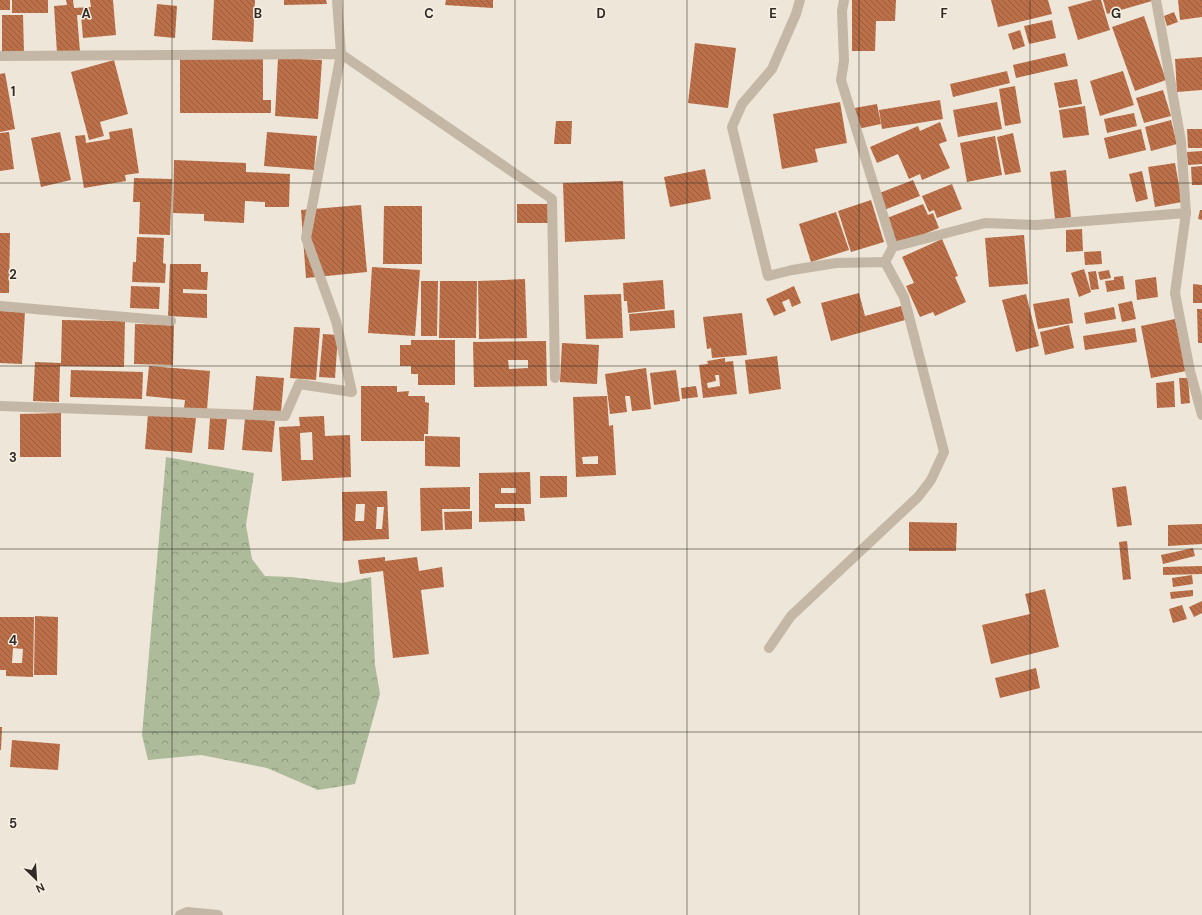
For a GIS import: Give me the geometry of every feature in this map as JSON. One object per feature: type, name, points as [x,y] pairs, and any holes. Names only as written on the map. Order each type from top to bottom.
[{"type":"street","points":[[0,406],[285,416],[298,384],[352,392],[336,321],[306,238],[341,54],[337,0]]},
{"type":"street","points":[[800,0],[796,14],[772,69],[742,104],[732,126],[768,276],[792,270],[836,263],[884,262]]},
{"type":"street","points":[[844,0],[842,11],[844,61],[841,80],[893,247]]},
{"type":"street","points":[[1156,0],[1181,141],[1186,213],[1175,293],[1190,371],[1202,415]]},
{"type":"street","points":[[0,56],[341,54],[552,199],[554,378]]},
{"type":"street","points":[[884,262],[893,247],[985,222],[1036,225],[1186,213]]},
{"type":"street","points":[[769,648],[791,616],[918,497],[931,480],[944,452],[904,297],[884,262]]},
{"type":"street","points":[[0,306],[171,321]]},
{"type":"street","points":[[180,915],[187,912],[218,915]]},
{"type":"green space","points":[[166,457],[254,473],[246,525],[252,559],[265,576],[291,577],[342,583],[371,577],[375,665],[380,694],[355,784],[318,790],[267,768],[201,755],[148,760],[142,735]]},
{"type":"building","points":[[0,0],[10,0],[10,10],[0,10]]},
{"type":"building","points":[[12,0],[48,0],[48,13],[12,13]]},
{"type":"building","points":[[66,0],[73,0],[74,8],[91,7],[90,0],[113,0],[116,35],[83,38],[81,15],[77,15],[80,52],[57,53],[54,6],[67,5]]},
{"type":"building","points":[[214,0],[255,0],[253,42],[212,40]]},
{"type":"building","points":[[284,0],[326,0],[327,4],[284,5]]},
{"type":"building","points":[[446,0],[493,0],[493,8],[445,5]]},
{"type":"building","points":[[852,0],[896,0],[895,21],[876,21],[875,51],[852,51]]},
{"type":"building","points":[[991,0],[1048,0],[1052,14],[998,27]]},
{"type":"building","points":[[1093,0],[1101,0],[1110,30],[1078,40],[1068,7]]},
{"type":"building","points":[[1103,0],[1152,0],[1152,1],[1107,14]]},
{"type":"building","points":[[1178,0],[1202,0],[1202,17],[1180,20]]},
{"type":"building","points":[[157,4],[177,6],[175,38],[154,36]]},
{"type":"building","points":[[1174,12],[1178,22],[1167,26],[1164,16]]},
{"type":"building","points":[[2,15],[23,15],[24,52],[2,53]]},
{"type":"building","points":[[1144,16],[1166,80],[1135,91],[1112,27]]},
{"type":"building","points":[[1052,20],[1056,38],[1029,44],[1024,26]]},
{"type":"building","points":[[1020,30],[1025,46],[1013,50],[1008,34]]},
{"type":"building","points":[[695,43],[736,48],[728,108],[688,103]]},
{"type":"building","points":[[1065,53],[1068,66],[1016,78],[1013,65]]},
{"type":"building","points":[[1202,57],[1202,90],[1177,92],[1175,59]]},
{"type":"building","points":[[180,58],[263,58],[263,100],[271,100],[271,113],[180,113]]},
{"type":"building","points":[[278,58],[322,60],[318,119],[275,116]]},
{"type":"building","points":[[114,60],[128,114],[100,122],[104,136],[89,140],[71,72]]},
{"type":"building","points":[[1007,71],[1010,83],[953,97],[950,84]]},
{"type":"building","points":[[1123,71],[1134,105],[1100,116],[1090,81]]},
{"type":"building","points":[[5,73],[15,129],[0,132],[0,74]]},
{"type":"building","points":[[1077,79],[1082,104],[1059,108],[1054,83]]},
{"type":"building","points":[[1015,86],[1021,123],[1005,126],[999,89]]},
{"type":"building","points":[[1163,90],[1171,116],[1144,123],[1136,98]]},
{"type":"building","points":[[940,100],[943,119],[882,129],[879,110]]},
{"type":"building","points":[[840,102],[847,143],[815,149],[818,162],[782,169],[773,114]]},
{"type":"building","points":[[997,102],[1002,129],[958,137],[953,110]]},
{"type":"building","points":[[877,104],[881,124],[853,130],[849,109]]},
{"type":"building","points":[[1085,106],[1089,135],[1063,138],[1059,110]]},
{"type":"building","points":[[1134,113],[1137,126],[1107,133],[1104,119]]},
{"type":"building","points":[[1171,120],[1177,144],[1151,151],[1145,127]]},
{"type":"building","points":[[556,121],[572,121],[571,144],[554,144]]},
{"type":"building","points":[[940,122],[947,141],[939,144],[950,168],[922,180],[920,174],[909,179],[898,154],[877,163],[870,147],[918,126],[920,131]]},
{"type":"building","points":[[132,128],[139,173],[125,175],[126,181],[84,188],[75,136],[85,135],[86,143],[110,139],[109,132]]},
{"type":"building","points":[[1141,129],[1146,150],[1109,159],[1104,138]]},
{"type":"building","points":[[1187,129],[1202,129],[1202,148],[1188,148]]},
{"type":"building","points":[[9,132],[14,169],[0,171],[0,133]]},
{"type":"building","points":[[60,132],[71,180],[41,187],[31,138]]},
{"type":"building","points":[[267,132],[317,136],[314,170],[264,166]]},
{"type":"building","points":[[1013,133],[1021,172],[1005,175],[997,137]]},
{"type":"building","points":[[995,136],[1002,175],[967,182],[960,143]]},
{"type":"building","points":[[1202,151],[1202,164],[1188,165],[1187,152]]},
{"type":"building","points":[[174,160],[246,163],[246,172],[290,174],[289,207],[265,207],[265,202],[245,201],[244,223],[204,221],[204,214],[173,213]]},
{"type":"building","points":[[1175,163],[1182,202],[1155,207],[1148,167]]},
{"type":"building","points":[[1202,166],[1202,185],[1192,185],[1191,167]]},
{"type":"building","points":[[705,169],[711,199],[670,207],[664,177]]},
{"type":"building","points":[[1066,170],[1071,217],[1055,219],[1050,172]]},
{"type":"building","points":[[1142,171],[1148,199],[1136,202],[1129,174]]},
{"type":"building","points":[[134,178],[172,179],[170,235],[139,234],[140,202],[133,202]]},
{"type":"building","points":[[913,180],[920,196],[884,210],[877,194]]},
{"type":"building","points":[[623,181],[625,239],[565,242],[563,183]]},
{"type":"building","points":[[952,184],[962,209],[937,218],[934,210],[929,212],[922,196]]},
{"type":"building","points":[[871,200],[884,242],[851,252],[838,211]]},
{"type":"building","points":[[517,204],[550,204],[549,223],[517,223]]},
{"type":"building","points":[[923,204],[928,215],[933,213],[939,228],[897,245],[887,218]]},
{"type":"building","points":[[361,205],[367,272],[306,278],[301,210]]},
{"type":"building","points":[[384,206],[422,206],[422,264],[383,264]]},
{"type":"building","points":[[1200,210],[1202,210],[1202,220],[1198,219]]},
{"type":"building","points":[[836,212],[849,250],[811,262],[799,224]]},
{"type":"building","points":[[1082,229],[1083,251],[1066,252],[1066,230]]},
{"type":"building","points":[[0,233],[10,233],[9,293],[0,293]]},
{"type":"building","points":[[1024,235],[1028,284],[989,287],[985,238]]},
{"type":"building","points":[[137,237],[164,238],[163,263],[166,264],[165,283],[132,282],[133,262],[136,262]]},
{"type":"building","points":[[942,239],[958,276],[955,277],[966,302],[935,316],[933,312],[920,317],[906,286],[914,283],[902,257]]},
{"type":"building","points":[[1101,251],[1102,264],[1085,265],[1084,252]]},
{"type":"building","points":[[170,264],[201,264],[201,272],[208,272],[207,290],[183,289],[183,293],[207,294],[207,318],[168,316]]},
{"type":"building","points":[[372,267],[420,270],[415,336],[368,333]]},
{"type":"building","points":[[1084,269],[1091,292],[1079,297],[1071,273]]},
{"type":"building","points":[[1109,270],[1111,278],[1100,280],[1098,272]]},
{"type":"building","points":[[1096,271],[1099,289],[1091,290],[1088,272]]},
{"type":"building","points":[[1123,276],[1125,289],[1107,292],[1105,281],[1114,280],[1114,277]]},
{"type":"building","points":[[1156,277],[1158,297],[1137,300],[1135,280]]},
{"type":"building","points":[[525,279],[527,338],[479,339],[478,281]]},
{"type":"building","points":[[663,280],[665,309],[628,313],[627,301],[624,301],[623,283]]},
{"type":"building","points":[[421,281],[438,281],[437,336],[421,336]]},
{"type":"building","points":[[440,281],[477,281],[476,338],[439,338]]},
{"type":"building","points":[[1193,284],[1202,285],[1202,303],[1193,303]]},
{"type":"building","points":[[131,286],[160,287],[159,309],[130,308]]},
{"type":"building","points":[[794,286],[801,303],[792,307],[789,299],[782,302],[786,311],[774,316],[766,299]]},
{"type":"building","points":[[859,293],[865,316],[901,306],[905,320],[831,341],[821,303]]},
{"type":"building","points":[[621,294],[623,338],[586,339],[584,295]]},
{"type":"building","points":[[1026,294],[1039,346],[1016,352],[1002,300]]},
{"type":"building","points":[[1069,298],[1073,323],[1038,329],[1033,304]]},
{"type":"building","points":[[1132,301],[1136,319],[1122,322],[1118,304]]},
{"type":"building","points":[[1114,307],[1116,319],[1086,324],[1084,313]]},
{"type":"building","points":[[1197,309],[1202,309],[1202,343],[1198,343]]},
{"type":"building","points":[[674,310],[675,328],[630,331],[629,314]]},
{"type":"building","points":[[0,311],[25,312],[22,364],[0,363]]},
{"type":"building","points":[[742,313],[747,355],[712,358],[711,348],[707,349],[703,317]]},
{"type":"building","points":[[1175,319],[1186,371],[1151,378],[1141,326]]},
{"type":"building","points":[[62,320],[125,321],[124,367],[60,366],[59,402],[33,401],[35,362],[61,363]]},
{"type":"building","points":[[135,324],[174,325],[173,365],[134,364]]},
{"type":"building","points":[[1069,325],[1074,348],[1045,355],[1040,332]]},
{"type":"building","points":[[294,327],[320,328],[316,380],[290,378]]},
{"type":"building","points":[[1135,328],[1137,342],[1085,350],[1083,336]]},
{"type":"building","points":[[323,334],[338,335],[335,378],[319,377]]},
{"type":"building","points":[[411,340],[455,340],[455,385],[418,385],[418,374],[411,374],[411,366],[400,366],[400,345],[411,345]]},
{"type":"building","points":[[546,341],[547,386],[474,387],[473,342]],"holes":[[[508,360],[528,360],[528,368],[509,369]]]},
{"type":"building","points":[[562,343],[599,345],[597,384],[560,382]]},
{"type":"building","points":[[777,356],[781,389],[749,394],[745,360]]},
{"type":"building","points":[[725,358],[725,362],[733,361],[737,394],[703,398],[699,365],[708,364],[707,361]],"holes":[[[715,375],[719,375],[720,386],[708,388],[707,383],[716,381]]]},
{"type":"building","points":[[149,366],[210,371],[207,410],[184,408],[185,400],[146,396]]},
{"type":"building","points":[[646,368],[651,409],[632,411],[630,396],[625,396],[627,412],[610,414],[605,374]]},
{"type":"building","points":[[71,370],[143,372],[142,399],[70,397]]},
{"type":"building","points":[[676,370],[680,401],[654,405],[650,373]]},
{"type":"building","points":[[256,376],[284,378],[281,412],[253,410]]},
{"type":"building","points":[[1179,378],[1188,378],[1190,403],[1181,404]]},
{"type":"building","points":[[1174,381],[1175,407],[1157,408],[1156,383]]},
{"type":"building","points":[[361,386],[397,386],[397,392],[409,391],[408,396],[425,396],[425,402],[429,403],[428,434],[424,434],[424,441],[361,441]]},
{"type":"building","points":[[696,386],[698,397],[682,399],[681,388]]},
{"type":"building","points":[[607,396],[609,426],[613,425],[616,475],[576,477],[573,397]],"holes":[[[598,456],[598,464],[583,464],[582,457]]]},
{"type":"building","points":[[61,413],[61,457],[20,457],[20,414]]},
{"type":"building","points":[[148,414],[196,418],[192,453],[145,449]]},
{"type":"building","points":[[324,416],[325,436],[350,435],[351,477],[282,481],[279,427],[300,426],[299,417]],"holes":[[[312,432],[313,460],[301,460],[300,433]]]},
{"type":"building","points":[[210,418],[227,419],[224,450],[208,449]]},
{"type":"building","points":[[245,418],[275,421],[272,452],[242,450]]},
{"type":"building","points":[[425,436],[460,437],[460,467],[425,466]]},
{"type":"building","points":[[530,472],[531,504],[495,504],[495,508],[524,508],[525,521],[479,522],[479,473]],"holes":[[[501,488],[516,488],[516,493],[501,493]]]},
{"type":"building","points":[[540,476],[567,476],[567,497],[540,498]]},
{"type":"building","points":[[1126,486],[1132,525],[1117,527],[1112,488]]},
{"type":"building","points":[[470,487],[470,509],[442,509],[443,530],[421,531],[420,488]]},
{"type":"building","points":[[387,491],[389,539],[343,541],[342,492]],"holes":[[[356,504],[365,504],[364,521],[355,521]],[[377,507],[384,507],[382,529],[376,529]]]},
{"type":"building","points":[[472,511],[472,529],[445,530],[444,512]]},
{"type":"building","points":[[909,522],[957,523],[956,551],[909,551]]},
{"type":"building","points":[[1202,524],[1202,544],[1168,546],[1168,525]]},
{"type":"building","points":[[1127,541],[1131,579],[1123,580],[1119,542]]},
{"type":"building","points":[[1193,548],[1195,556],[1163,564],[1161,555]]},
{"type":"building","points":[[385,557],[385,561],[417,557],[419,571],[442,567],[444,587],[421,590],[429,654],[393,658],[383,571],[360,574],[358,560]]},
{"type":"building","points":[[1202,566],[1202,574],[1163,575],[1163,567]]},
{"type":"building","points":[[1192,575],[1193,584],[1173,587],[1172,578]]},
{"type":"building","points":[[1045,589],[1059,647],[991,664],[982,625],[1030,614],[1025,594]]},
{"type":"building","points":[[1193,590],[1193,596],[1171,599],[1170,592]]},
{"type":"building","points":[[1202,601],[1202,613],[1194,617],[1189,607]]},
{"type":"building","points":[[1182,605],[1187,619],[1173,623],[1169,609]]},
{"type":"building","points":[[35,616],[58,617],[57,675],[34,675]]},
{"type":"building","points":[[0,617],[34,617],[33,677],[6,676],[6,670],[0,670]],"holes":[[[13,648],[23,649],[22,663],[12,663]]]},
{"type":"building","points":[[1036,668],[1040,688],[1000,698],[995,678]]},
{"type":"building","points":[[0,727],[2,727],[1,750],[0,750]]},
{"type":"building","points":[[12,740],[60,744],[58,770],[10,767]]}]
